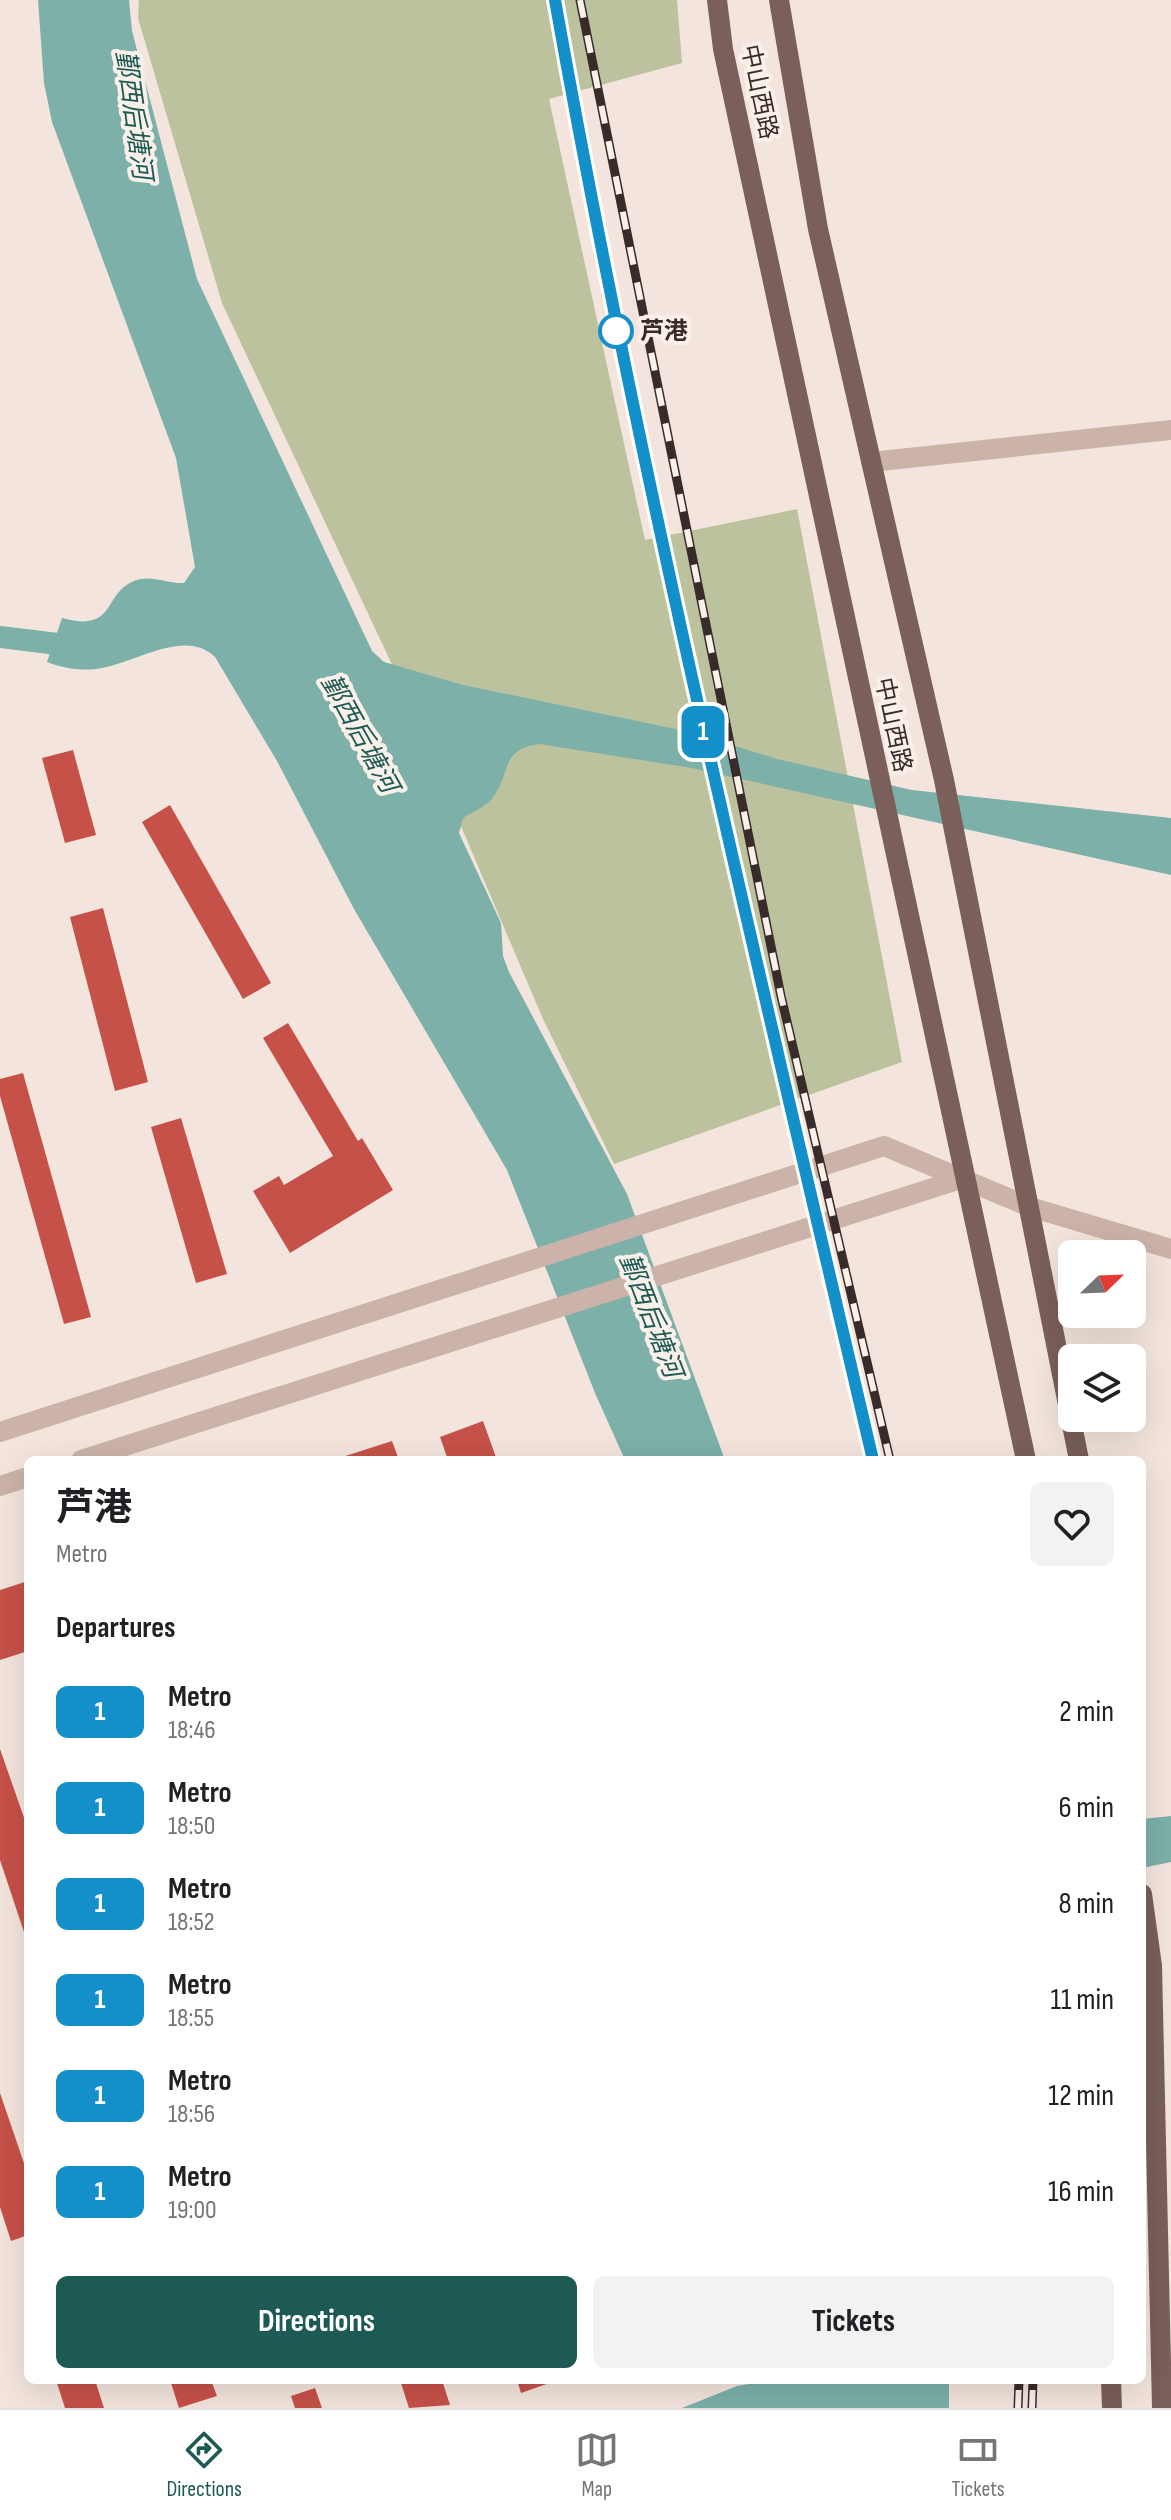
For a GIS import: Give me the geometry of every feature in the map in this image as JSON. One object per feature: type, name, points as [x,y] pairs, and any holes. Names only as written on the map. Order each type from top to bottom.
[{"type":"main road","name":"中山西路","points":[[717,0],[723,49],[1025,1456]]},
{"type":"main road","name":"中山西路","points":[[779,0],[818,229],[944,780],[1078,1456]]},
{"type":"main road","points":[[1146,1923],[1152,1966],[1162,2408]]},
{"type":"main road","points":[[1111,2384],[1112,2408]]},
{"type":"street","points":[[871,462],[1171,430]]},
{"type":"street","points":[[0,1432],[884,1146],[1030,1207],[1171,1249]]},
{"type":"street","points":[[94,1456],[964,1178]]},
{"type":"street","points":[[0,1486],[24,1478]]},
{"type":"green space","points":[[139,0],[677,0],[682,63],[549,99],[645,540],[797,509],[902,1062],[614,1164],[543,1019],[395,671],[222,303],[138,18]]},
{"type":"water","name":"鄞西后塘河","points":[[38,0],[129,0],[132,31],[197,279],[372,651],[384,662],[463,685],[690,732],[777,759],[912,790],[1171,818],[1171,875],[692,768],[539,744],[517,752],[507,765],[497,792],[490,801],[463,818],[459,833],[501,923],[503,956],[509,972],[627,1194],[724,1456],[623,1456],[595,1393],[507,1170],[354,909],[277,761],[215,657],[203,649],[189,646],[158,650],[96,669],[83,670],[47,662],[62,618],[92,620],[101,616],[117,594],[134,581],[147,578],[184,583],[195,567],[176,458],[52,122],[44,83]]},
{"type":"water","points":[[1171,1816],[1171,1862],[1146,1867],[1146,1819]]},
{"type":"water","points":[[949,2384],[949,2408],[682,2408],[737,2386]]},
{"type":"building","points":[[73,750],[96,835],[65,843],[42,758]]},
{"type":"building","points":[[170,805],[271,983],[243,999],[142,822]]},
{"type":"building","points":[[103,908],[148,1082],[115,1091],[70,917]]},
{"type":"building","points":[[288,1023],[358,1141],[362,1138],[393,1190],[290,1253],[253,1191],[279,1176],[284,1185],[333,1156],[263,1038]]},
{"type":"building","points":[[23,1073],[91,1317],[64,1324],[0,1096],[0,1079]]},
{"type":"building","points":[[181,1118],[227,1274],[196,1283],[151,1127]]},
{"type":"building","points":[[483,1421],[496,1456],[447,1456],[440,1437]]},
{"type":"building","points":[[392,1441],[398,1456],[345,1456]]},
{"type":"building","points":[[24,1582],[24,1652],[0,1660],[0,1590]]},
{"type":"building","points":[[0,1749],[24,1818],[24,1932],[0,1860]]},
{"type":"building","points":[[0,2093],[24,2163],[24,2236],[11,2241],[0,2207]]},
{"type":"building","points":[[57,2384],[96,2384],[104,2408],[65,2408]]},
{"type":"building","points":[[171,2384],[212,2384],[217,2396],[179,2408]]},
{"type":"building","points":[[401,2384],[443,2384],[450,2405],[409,2408]]},
{"type":"building","points":[[518,2384],[547,2384],[521,2393]]},
{"type":"building","points":[[315,2388],[322,2408],[295,2408],[291,2396]]},
{"type":"waterway","points":[[0,637],[82,647]]},
{"type":"railway","points":[[555,0],[588,184],[663,550],[872,1456]]},
{"type":"railway","points":[[580,0],[781,996],[889,1456]]},
{"type":"railway","points":[[1018,2408],[1019,2384]]},
{"type":"railway","points":[[1032,2408],[1033,2384]]},
{"type":"metro line","name":"1","points":[[555,0],[616,332],[658,533],[872,1456]]},
{"type":"place","name":"芦港","points":[[616,331]]}]
